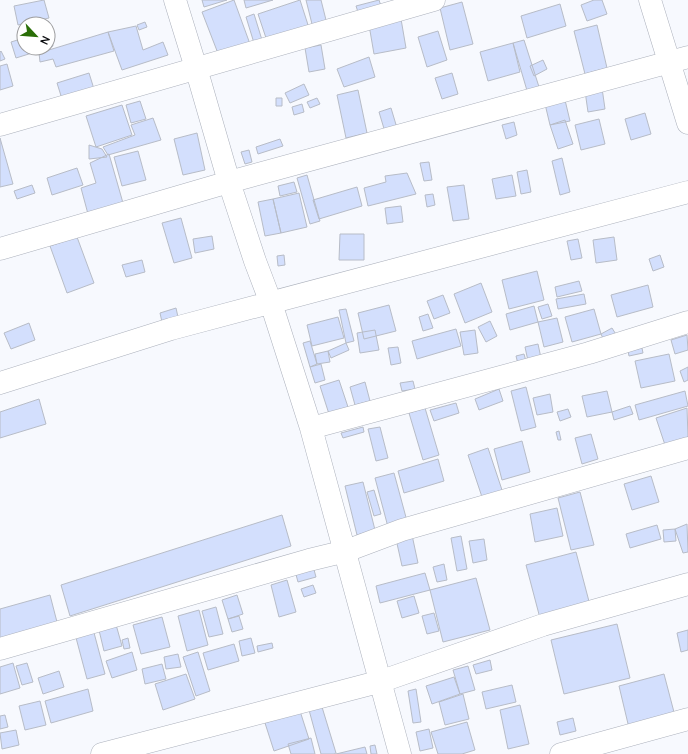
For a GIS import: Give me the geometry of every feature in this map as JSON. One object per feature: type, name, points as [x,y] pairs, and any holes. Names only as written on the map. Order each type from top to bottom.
[{"type":"street","points":[[175,0],[229,182],[255,261],[271,303],[311,428],[382,681],[400,754]]},
{"type":"street","points":[[0,125],[434,0]]},
{"type":"street","points":[[650,0],[679,60],[688,123]]},
{"type":"street","points":[[0,249],[229,182],[679,60]]},
{"type":"street","points":[[0,382],[171,329],[688,192]]},
{"type":"street","points":[[311,428],[589,353],[688,322]]},
{"type":"street","points":[[0,649],[309,560],[346,551],[402,530],[688,448]]},
{"type":"street","points":[[102,754],[382,681],[543,625],[688,584]]},
{"type":"street","points":[[561,754],[688,718]]},
{"type":"building","points":[[44,0],[48,16],[16,16],[14,6]]},
{"type":"building","points":[[202,0],[227,0],[204,7]]},
{"type":"building","points":[[234,0],[250,44],[219,56],[202,12]]},
{"type":"building","points":[[244,0],[273,0],[246,8]]},
{"type":"building","points":[[300,0],[309,28],[267,41],[258,14]]},
{"type":"building","points":[[306,0],[321,0],[328,28],[314,32]]},
{"type":"building","points":[[379,0],[382,9],[359,15],[356,6]]},
{"type":"building","points":[[594,0],[602,0],[607,14],[587,21],[581,5]]},
{"type":"building","points":[[462,2],[473,44],[450,50],[440,8]]},
{"type":"building","points":[[560,4],[566,26],[527,38],[521,16]]},
{"type":"building","points":[[254,14],[262,40],[254,43],[246,17]]},
{"type":"building","points":[[401,19],[406,48],[374,54],[369,25]]},
{"type":"building","points":[[145,22],[147,27],[139,30],[137,25]]},
{"type":"building","points":[[597,25],[607,68],[585,74],[574,31]]},
{"type":"building","points":[[136,26],[143,50],[163,42],[168,55],[122,70],[108,32]]},
{"type":"building","points":[[438,31],[447,60],[427,67],[418,37]]},
{"type":"building","points":[[108,32],[114,51],[56,67],[53,59],[40,62],[39,56],[56,56],[56,48]]},
{"type":"building","points":[[16,40],[16,56],[22,56],[16,58],[11,42]]},
{"type":"building","points":[[524,40],[540,90],[528,94],[513,43]]},
{"type":"building","points":[[513,43],[520,72],[488,81],[480,52]]},
{"type":"building","points":[[321,45],[325,69],[309,72],[305,48]]},
{"type":"building","points":[[1,51],[5,59],[0,61],[0,52]]},
{"type":"building","points":[[369,57],[375,77],[344,87],[337,69]]},
{"type":"building","points":[[543,60],[547,69],[534,76],[530,66]]},
{"type":"building","points":[[7,64],[13,86],[0,90],[0,66]]},
{"type":"building","points":[[89,73],[94,89],[62,99],[57,83]]},
{"type":"building","points":[[452,73],[458,94],[442,99],[435,78]]},
{"type":"building","points":[[304,84],[309,95],[290,103],[285,93]]},
{"type":"building","points":[[602,88],[605,109],[588,112],[585,91]]},
{"type":"building","points":[[358,90],[367,133],[346,138],[337,95]]},
{"type":"building","points":[[276,98],[282,98],[282,106],[276,106]]},
{"type":"building","points":[[317,98],[320,104],[310,108],[307,102]]},
{"type":"building","points":[[565,100],[570,121],[550,125],[545,104]]},
{"type":"building","points":[[140,101],[146,119],[131,123],[126,105]]},
{"type":"building","points":[[302,104],[304,112],[294,115],[292,107]]},
{"type":"building","points":[[122,105],[132,135],[96,147],[86,116]]},
{"type":"building","points":[[391,108],[397,128],[385,132],[379,112]]},
{"type":"building","points":[[645,113],[651,134],[631,140],[625,119]]},
{"type":"building","points":[[153,118],[161,140],[108,155],[103,147],[135,135],[131,125]]},
{"type":"building","points":[[599,119],[605,144],[581,150],[575,125]]},
{"type":"building","points":[[565,120],[573,144],[558,149],[550,125]]},
{"type":"building","points":[[514,122],[517,135],[506,139],[502,125]]},
{"type":"building","points":[[197,133],[205,170],[183,175],[174,139]]},
{"type":"building","points":[[0,138],[13,184],[0,187]]},
{"type":"building","points":[[280,139],[283,146],[258,154],[256,147]]},
{"type":"building","points":[[89,145],[102,149],[107,157],[89,159]]},
{"type":"building","points":[[249,150],[252,162],[245,164],[241,152]]},
{"type":"building","points":[[138,151],[146,180],[122,186],[114,157]]},
{"type":"building","points":[[109,154],[123,203],[88,214],[81,188],[96,183],[90,163]]},
{"type":"building","points":[[562,158],[570,192],[560,195],[552,161]]},
{"type":"building","points":[[429,162],[432,180],[424,181],[420,163]]},
{"type":"building","points":[[77,168],[83,185],[52,195],[47,178]]},
{"type":"building","points":[[527,170],[531,192],[521,194],[517,172]]},
{"type":"building","points":[[407,173],[416,194],[368,206],[364,188],[386,182],[385,176]]},
{"type":"building","points":[[307,175],[320,221],[310,224],[297,178]]},
{"type":"building","points":[[512,175],[516,196],[496,199],[492,179]]},
{"type":"building","points":[[294,182],[297,192],[280,196],[278,186]]},
{"type":"building","points":[[32,185],[35,193],[17,199],[14,191]]},
{"type":"building","points":[[464,185],[469,219],[453,221],[447,187]]},
{"type":"building","points":[[357,187],[362,206],[319,219],[313,200]]},
{"type":"building","points":[[299,193],[307,227],[281,233],[273,199]]},
{"type":"building","points":[[433,194],[435,205],[427,207],[425,195]]},
{"type":"building","points":[[273,199],[281,233],[265,236],[258,202]]},
{"type":"building","points":[[401,206],[403,222],[387,224],[385,208]]},
{"type":"building","points":[[181,218],[192,258],[174,263],[162,223]]},
{"type":"building","points":[[340,234],[364,234],[364,260],[339,260]]},
{"type":"building","points":[[212,236],[214,249],[195,253],[193,239]]},
{"type":"building","points":[[77,237],[94,283],[67,293],[50,246]]},
{"type":"building","points":[[614,237],[617,260],[596,263],[593,240]]},
{"type":"building","points":[[578,239],[582,258],[571,260],[567,241]]},
{"type":"building","points":[[284,255],[285,265],[278,266],[277,256]]},
{"type":"building","points":[[660,255],[664,267],[653,271],[649,259]]},
{"type":"building","points":[[142,260],[145,272],[126,277],[122,265]]},
{"type":"building","points":[[537,271],[544,300],[509,309],[502,280]]},
{"type":"building","points":[[579,281],[582,291],[557,297],[555,287]]},
{"type":"building","points":[[481,283],[492,312],[465,323],[454,294]]},
{"type":"building","points":[[648,285],[653,307],[617,317],[611,295]]},
{"type":"building","points":[[584,294],[586,304],[558,309],[556,299]]},
{"type":"building","points":[[443,295],[450,313],[434,319],[427,301]]},
{"type":"building","points":[[548,304],[552,316],[542,319],[538,307]]},
{"type":"building","points":[[389,305],[396,331],[364,339],[358,313]]},
{"type":"building","points":[[534,306],[538,322],[510,330],[506,314]]},
{"type":"building","points":[[176,308],[178,317],[162,322],[160,313]]},
{"type":"building","points":[[346,309],[354,341],[346,343],[339,310]]},
{"type":"building","points":[[594,309],[601,334],[572,342],[565,317]]},
{"type":"building","points":[[428,314],[433,328],[423,331],[419,317]]},
{"type":"building","points":[[338,317],[344,338],[312,346],[307,325]]},
{"type":"building","points":[[557,318],[563,342],[544,347],[538,322]]},
{"type":"building","points":[[490,321],[497,336],[486,342],[478,327]]},
{"type":"building","points":[[29,323],[35,340],[11,349],[4,333]]},
{"type":"building","points":[[612,328],[617,336],[605,343],[601,334]]},
{"type":"building","points":[[456,329],[461,346],[417,359],[412,341]]},
{"type":"building","points":[[375,330],[379,350],[360,353],[357,333]]},
{"type":"building","points":[[475,330],[478,353],[464,355],[460,332]]},
{"type":"building","points":[[687,335],[688,350],[675,354],[671,340]]},
{"type":"building","points":[[310,341],[317,364],[310,367],[303,343]]},
{"type":"building","points":[[346,343],[349,350],[331,358],[328,351]]},
{"type":"building","points":[[538,344],[541,358],[528,361],[525,347]]},
{"type":"building","points":[[398,347],[401,363],[391,365],[388,348]]},
{"type":"building","points":[[642,348],[643,353],[629,356],[628,351]]},
{"type":"building","points":[[328,351],[330,362],[317,364],[315,354]]},
{"type":"building","points":[[524,354],[526,361],[518,364],[516,356]]},
{"type":"building","points":[[669,354],[675,381],[641,388],[635,361]]},
{"type":"building","points":[[321,364],[325,380],[315,383],[310,367]]},
{"type":"building","points":[[688,367],[688,380],[684,382],[680,371]]},
{"type":"building","points":[[339,380],[348,407],[329,414],[320,386]]},
{"type":"building","points":[[413,381],[415,389],[402,391],[400,383]]},
{"type":"building","points":[[365,382],[370,401],[355,405],[350,387]]},
{"type":"building","points":[[526,387],[536,427],[521,431],[511,391]]},
{"type":"building","points":[[499,389],[503,401],[479,410],[475,399]]},
{"type":"building","points":[[607,391],[612,412],[587,417],[582,396]]},
{"type":"building","points":[[685,391],[688,406],[639,420],[635,405]]},
{"type":"building","points":[[550,394],[553,412],[537,415],[533,398]]},
{"type":"building","points":[[39,399],[46,424],[0,438],[0,412]]},
{"type":"building","points":[[456,403],[459,413],[434,421],[430,410]]},
{"type":"building","points":[[630,406],[633,414],[614,420],[612,412]]},
{"type":"building","points":[[425,408],[439,455],[423,460],[409,413]]},
{"type":"building","points":[[687,408],[688,437],[665,445],[656,418]]},
{"type":"building","points":[[568,409],[571,417],[560,421],[557,412]]},
{"type":"building","points":[[363,427],[364,432],[343,438],[341,433]]},
{"type":"building","points":[[380,427],[388,458],[376,461],[368,429]]},
{"type":"building","points":[[559,431],[561,440],[558,440],[556,432]]},
{"type":"building","points":[[591,434],[598,459],[582,464],[575,438]]},
{"type":"building","points":[[522,441],[530,472],[502,480],[494,449]]},
{"type":"building","points":[[488,448],[503,493],[483,500],[468,455]]},
{"type":"building","points":[[438,459],[444,481],[404,493],[398,471]]},
{"type":"building","points":[[394,473],[407,521],[388,527],[375,478]]},
{"type":"building","points":[[651,476],[659,502],[632,510],[624,484]]},
{"type":"building","points":[[363,482],[375,530],[357,535],[345,486]]},
{"type":"building","points":[[374,490],[381,514],[374,516],[367,492]]},
{"type":"building","points":[[580,492],[594,545],[571,550],[558,498]]},
{"type":"building","points":[[557,508],[563,536],[535,542],[530,514]]},
{"type":"building","points":[[282,515],[291,546],[70,616],[61,585]]},
{"type":"building","points":[[687,524],[688,552],[683,553],[675,529]]},
{"type":"building","points":[[657,525],[661,539],[630,548],[626,534]]},
{"type":"building","points":[[675,529],[676,541],[664,542],[663,530]]},
{"type":"building","points":[[412,535],[418,563],[402,566],[396,539]]},
{"type":"building","points":[[461,536],[467,569],[457,571],[451,538]]},
{"type":"building","points":[[484,539],[487,560],[473,563],[469,541]]},
{"type":"building","points":[[576,552],[591,609],[541,622],[526,565]]},
{"type":"building","points":[[444,564],[447,580],[437,582],[433,567]]},
{"type":"building","points":[[313,566],[316,577],[298,582],[295,571]]},
{"type":"building","points":[[425,573],[430,590],[380,603],[376,586]]},
{"type":"building","points":[[476,578],[490,630],[443,642],[430,590]]},
{"type":"building","points":[[287,580],[296,612],[279,617],[271,585]]},
{"type":"building","points":[[313,585],[316,593],[304,597],[301,589]]},
{"type":"building","points":[[50,595],[57,622],[0,638],[0,609]]},
{"type":"building","points":[[237,595],[243,614],[228,619],[222,600]]},
{"type":"building","points":[[414,596],[419,613],[402,618],[397,601]]},
{"type":"building","points":[[216,607],[223,634],[209,637],[202,611]]},
{"type":"building","points":[[199,610],[208,645],[187,651],[178,616]]},
{"type":"building","points":[[434,613],[439,631],[427,634],[422,616]]},
{"type":"building","points":[[239,616],[243,629],[232,632],[228,619]]},
{"type":"building","points":[[162,617],[170,647],[141,654],[133,625]]},
{"type":"building","points":[[115,621],[122,646],[104,651],[98,626]]},
{"type":"building","points":[[617,624],[630,678],[564,694],[551,640]]},
{"type":"building","points":[[93,629],[105,674],[87,679],[75,634]]},
{"type":"building","points":[[688,630],[688,650],[681,652],[677,633]]},
{"type":"building","points":[[128,638],[130,648],[124,649],[122,640]]},
{"type":"building","points":[[251,638],[255,653],[242,656],[239,641]]},
{"type":"building","points":[[272,643],[273,648],[258,652],[257,646]]},
{"type":"building","points":[[234,644],[239,661],[208,670],[203,653]]},
{"type":"building","points":[[132,652],[137,670],[112,678],[106,661]]},
{"type":"building","points":[[198,652],[210,691],[196,696],[183,657]]},
{"type":"building","points":[[178,654],[181,667],[166,669],[164,657]]},
{"type":"building","points":[[490,660],[492,670],[476,674],[473,665]]},
{"type":"building","points":[[13,663],[20,688],[0,694],[0,667]]},
{"type":"building","points":[[27,663],[33,682],[22,685],[16,666]]},
{"type":"building","points":[[162,664],[166,679],[145,684],[142,669]]},
{"type":"building","points":[[468,666],[475,690],[460,694],[453,670]]},
{"type":"building","points":[[59,671],[64,687],[43,694],[38,678]]},
{"type":"building","points":[[186,674],[195,699],[163,710],[155,684]]},
{"type":"building","points":[[664,674],[675,716],[629,728],[619,686]]},
{"type":"building","points":[[454,677],[460,694],[432,704],[426,686]]},
{"type":"building","points":[[512,685],[516,702],[486,709],[482,692]]},
{"type":"building","points":[[88,689],[93,711],[51,723],[45,701]]},
{"type":"building","points":[[416,689],[421,722],[413,723],[408,691]]},
{"type":"building","points":[[463,694],[469,719],[445,725],[439,702]]},
{"type":"building","points":[[40,701],[46,725],[25,730],[19,706]]},
{"type":"building","points":[[520,705],[529,744],[508,749],[500,710]]},
{"type":"building","points":[[322,707],[336,753],[334,754],[321,754],[309,710]]},
{"type":"building","points":[[300,711],[309,739],[274,751],[265,723]]},
{"type":"building","points":[[5,715],[8,727],[0,729],[0,716]]},
{"type":"building","points":[[573,718],[576,731],[560,735],[557,722]]},
{"type":"building","points":[[467,722],[475,750],[462,754],[438,754],[431,732]]},
{"type":"building","points":[[429,729],[433,748],[420,751],[416,732]]},
{"type":"building","points":[[16,730],[19,745],[2,749],[0,733]]},
{"type":"building","points":[[311,738],[315,754],[291,754],[288,744]]},
{"type":"building","points":[[375,745],[377,754],[371,754],[370,746]]},
{"type":"building","points":[[365,747],[367,754],[336,754]]}]
